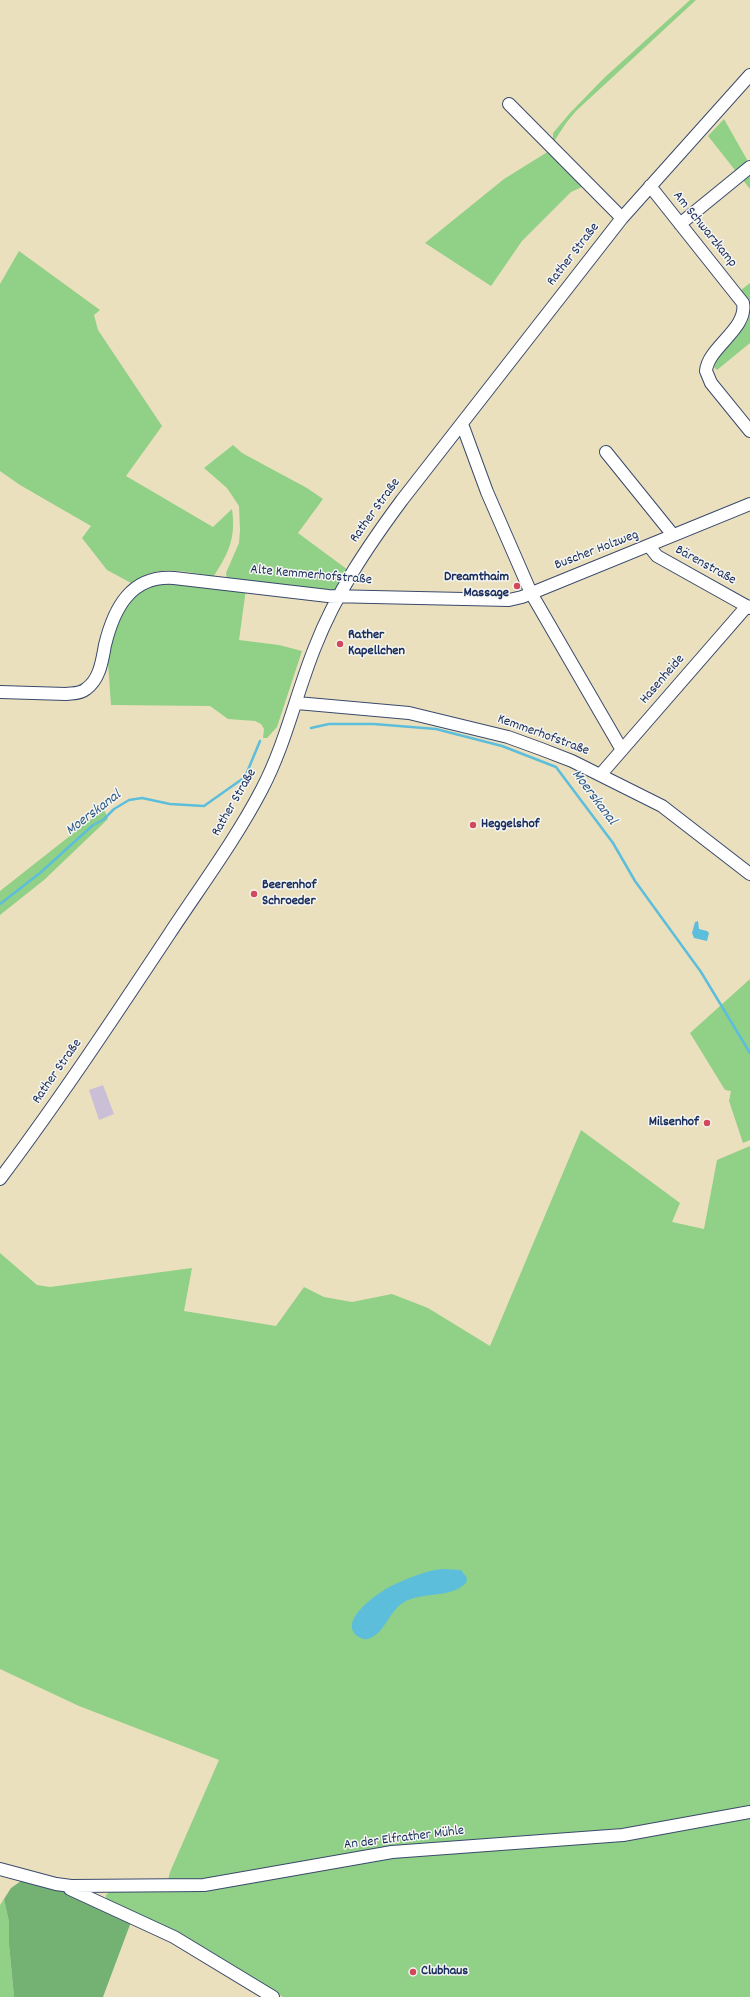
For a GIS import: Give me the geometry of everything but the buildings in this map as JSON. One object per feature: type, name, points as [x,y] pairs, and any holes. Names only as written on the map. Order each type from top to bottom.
[{"type":"street","name":"Rather Straße","points":[[0,1179],[65,1091],[246,816],[274,766],[297,703],[315,647],[339,596],[377,534],[622,218],[750,75]]},
{"type":"street","name":"Rather Straße","points":[[509,104],[622,218]]},
{"type":"street","points":[[680,224],[750,168]]},
{"type":"street","name":"Am Schwarzkamp","points":[[650,186],[742,303],[742,317],[709,362],[706,371],[711,383],[750,432]]},
{"type":"street","points":[[462,424],[486,492],[531,593],[622,750]]},
{"type":"street","points":[[606,452],[673,536]]},
{"type":"street","name":"Buscher Holzweg","points":[[531,593],[750,504]]},
{"type":"street","name":"Bärenstraße","points":[[649,546],[657,556],[749,607]]},
{"type":"street","name":"Alte Kemmerhofstraße","points":[[0,692],[66,694],[76,693],[86,689],[98,674],[110,628],[122,602],[133,589],[151,579],[174,578],[339,596],[503,600],[515,599],[531,593]]},
{"type":"street","name":"Hasenheide","points":[[601,774],[749,607]]},
{"type":"street","name":"Kemmerhofstraße","points":[[297,703],[409,713],[514,739],[572,761],[601,774],[667,809],[750,874]]},
{"type":"street","name":"An der Elfrather Mühle","points":[[61,1885],[204,1886],[392,1852],[629,1834],[750,1812]]},
{"type":"street","name":"An der Elfrather Mühle","points":[[0,1869],[61,1885],[174,1937],[273,1997]]},
{"type":"shaded area","points":[[103,1085],[114,1114],[99,1120],[89,1090]]},
{"type":"green space","points":[[690,0],[696,0],[576,111],[553,143],[551,142],[553,133],[604,78]]},
{"type":"green space","points":[[724,119],[750,165],[750,189],[708,136]]},
{"type":"green space","points":[[549,151],[584,186],[571,192],[522,241],[491,286],[425,243],[504,179]]},
{"type":"green space","points":[[19,251],[100,310],[94,315],[98,330],[162,426],[126,476],[213,527],[232,509],[232,537],[224,559],[214,576],[182,571],[161,571],[141,577],[133,584],[107,570],[82,538],[91,526],[20,485],[0,471],[0,284]]},
{"type":"green space","points":[[750,283],[750,343],[717,370],[712,365],[749,302],[741,290]]},
{"type":"green space","points":[[233,445],[242,453],[307,488],[323,499],[298,533],[348,570],[335,590],[331,591],[227,580],[226,573],[239,543],[239,506],[227,488],[204,468]]},
{"type":"green space","points":[[156,581],[246,589],[239,640],[279,645],[302,651],[277,727],[267,738],[263,738],[264,729],[261,724],[255,721],[228,719],[210,706],[111,705],[108,662],[106,660],[108,646],[125,603]]},
{"type":"green space","points":[[104,809],[108,819],[44,880],[0,915],[0,891]]},
{"type":"green space","points":[[750,979],[750,1140],[743,1143],[729,1101],[731,1091],[725,1090],[690,1033]]},
{"type":"green space","points":[[581,1130],[680,1203],[672,1222],[704,1229],[717,1160],[750,1146],[750,1997],[283,1997],[177,1934],[106,1900],[106,1895],[111,1890],[167,1884],[170,1872],[219,1760],[79,1706],[0,1669],[0,1253],[37,1285],[50,1287],[192,1268],[184,1311],[276,1326],[304,1287],[324,1297],[352,1302],[392,1294],[428,1308],[490,1346]]},
{"type":"green space","points":[[21,1881],[60,1889],[131,1922],[103,1997],[14,1997],[9,1944],[9,1922],[4,1899],[11,1888]]},
{"type":"green space","points":[[4,1899],[9,1922],[9,1944],[14,1997],[0,1997],[0,1905]]},
{"type":"water","points":[[698,921],[699,929],[709,933],[707,941],[694,938],[692,933],[695,922]]},
{"type":"water","points":[[443,1569],[461,1570],[467,1578],[466,1583],[453,1591],[421,1596],[406,1601],[395,1609],[379,1632],[368,1639],[362,1639],[352,1630],[352,1622],[356,1615],[370,1601],[385,1590],[391,1586],[423,1573]]},
{"type":"waterway","name":"Moerskanal","points":[[311,728],[329,724],[374,724],[436,729],[502,746],[556,767],[613,843],[635,881],[701,972],[750,1053]]},
{"type":"waterway","name":"Moerskanal","points":[[0,904],[40,873],[93,825],[103,820],[114,809],[129,800],[142,798],[170,804],[204,806],[245,777],[260,741]]},
{"type":"place","name":"Dreamthaim Massage","points":[[517,586]]},
{"type":"place","name":"Rather Kapellchen","points":[[340,644]]},
{"type":"place","name":"Heggelshof","points":[[473,825]]},
{"type":"place","name":"Beerenhof Schroeder","points":[[254,894]]},
{"type":"place","name":"Milsenhof","points":[[707,1123]]},
{"type":"place","name":"Clubhaus","points":[[413,1972]]}]
